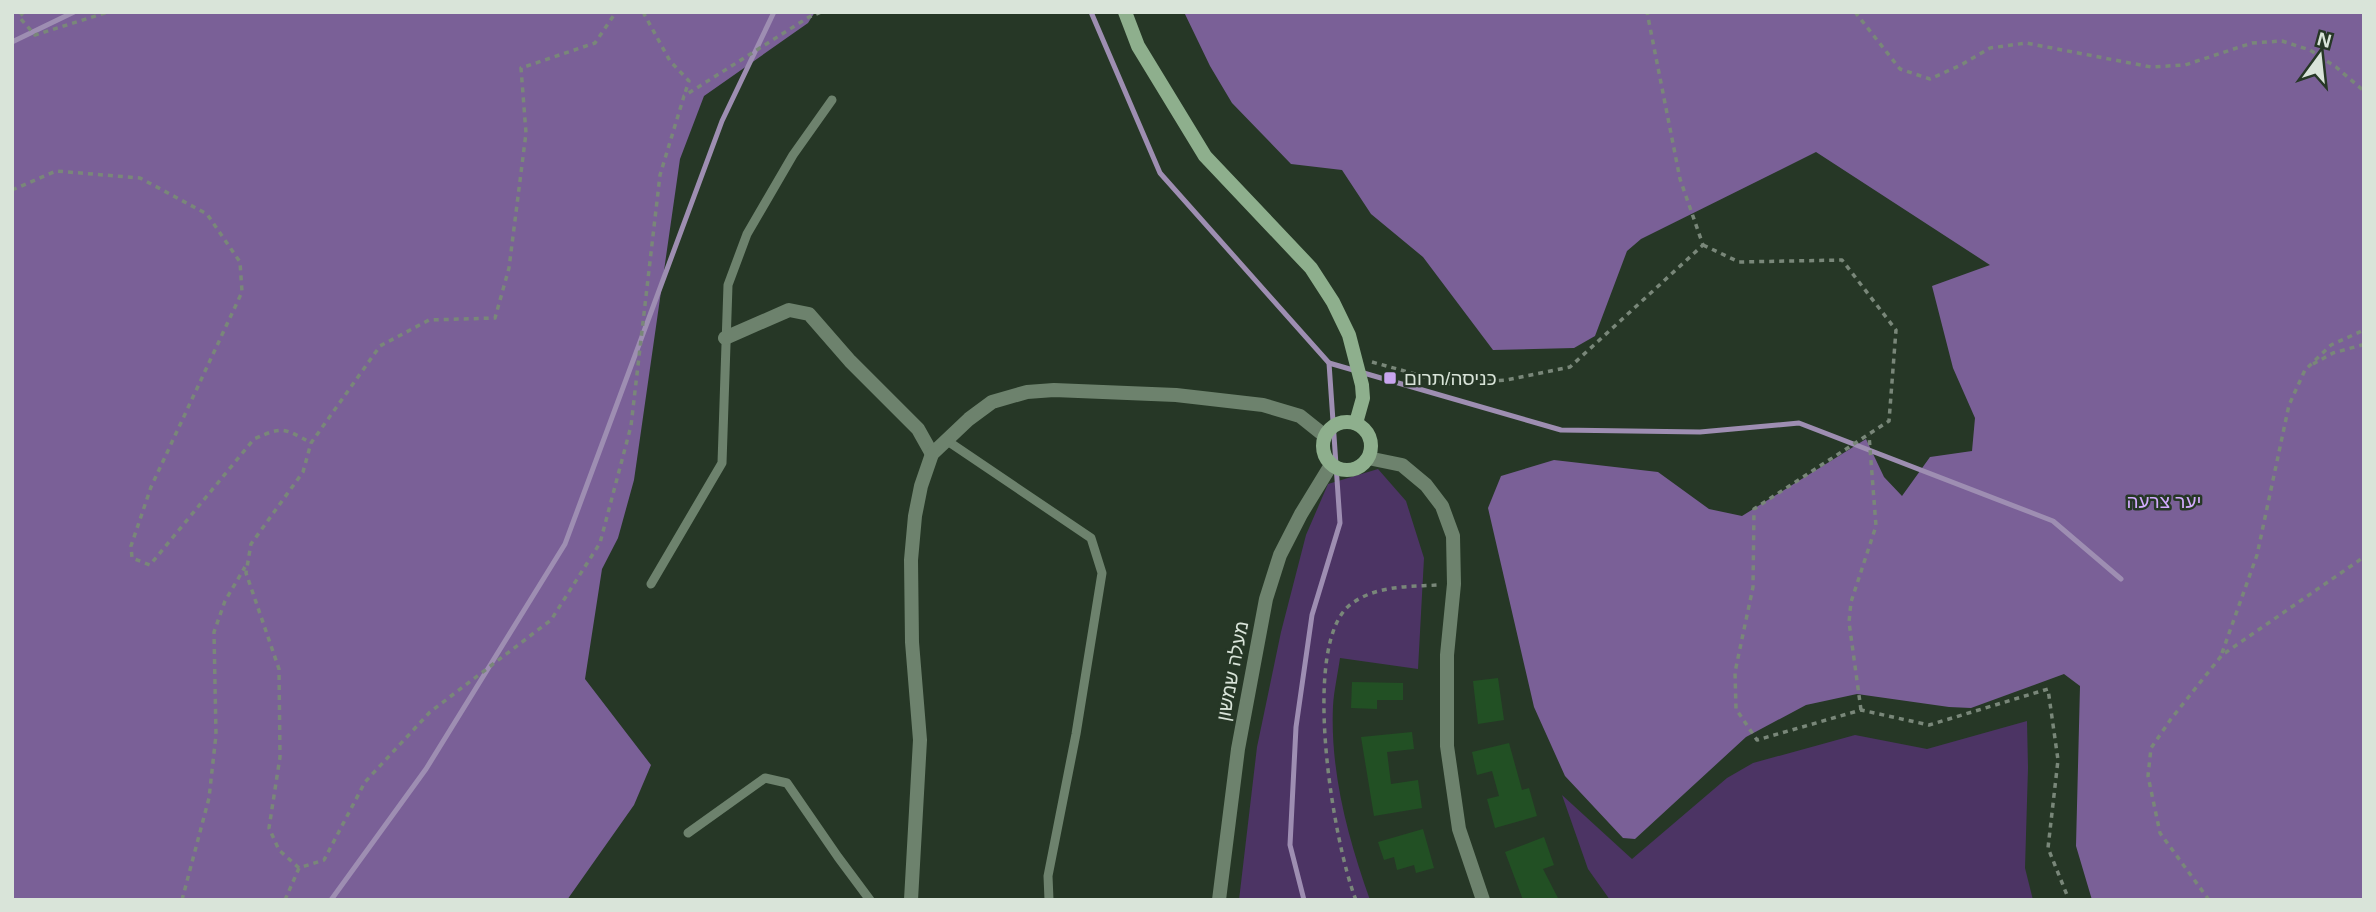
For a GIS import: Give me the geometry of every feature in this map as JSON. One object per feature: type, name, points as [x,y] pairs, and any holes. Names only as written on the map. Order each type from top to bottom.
[{"type":"main road","points":[[1125,12],[1138,46],[1205,156],[1311,268],[1339,312],[1357,358],[1363,398],[1356,423]]},
{"type":"main road","points":[[1356,423],[1370,438],[1368,458],[1364,464],[1351,470],[1331,465],[1323,451],[1325,436],[1332,426],[1356,423]]},
{"type":"street","points":[[725,338],[789,310],[809,314],[850,361],[918,429],[932,454]]},
{"type":"street","points":[[911,900],[920,740],[912,642],[911,560],[915,516],[921,486],[932,454],[992,402],[1027,392],[1054,390],[1177,395],[1263,405],[1300,416],[1325,436]]},
{"type":"street","points":[[1368,458],[1402,465],[1426,485],[1442,506],[1453,536],[1454,584],[1447,655],[1447,746],[1459,828],[1483,900]]},
{"type":"street","name":"מעלה שמשון","points":[[1219,900],[1238,749],[1266,599],[1280,555],[1331,465]]},
{"type":"lane","points":[[651,584],[722,463],[728,285],[747,234],[793,155],[832,100]]},
{"type":"lane","points":[[946,440],[1091,538],[1102,573],[1076,734],[1048,876],[1049,900]]},
{"type":"lane","points":[[688,833],[765,778],[787,783],[870,900]]},
{"type":"path","points":[[24,12],[19,17],[35,35],[108,12]]},
{"type":"path","points":[[299,868],[279,850],[270,828],[280,757],[279,669],[246,573],[251,544],[303,472],[311,443],[380,346],[429,320],[495,318],[509,268],[526,133],[521,68],[595,43],[616,12]]},
{"type":"path","points":[[285,900],[299,868],[324,860],[365,782],[430,712],[551,620],[600,543],[631,426],[660,175],[688,81],[670,61],[643,12]]},
{"type":"path","points":[[684,96],[821,12]]},
{"type":"path","points":[[1647,12],[1680,179],[1703,245],[1739,262],[1842,260],[1896,330],[1889,421],[1754,509],[1754,587],[1735,672],[1736,709],[1758,740],[1861,710],[1929,725],[2048,689],[2058,760],[2048,848],[2069,900]]},
{"type":"path","points":[[1855,12],[1900,69],[1930,79],[1990,48],[2026,43],[2151,67],[2185,65],[2252,43],[2281,41],[2310,50],[2336,67],[2364,91]]},
{"type":"path","points":[[12,190],[55,171],[140,178],[207,214],[240,262],[242,292],[151,486],[131,546],[132,558],[150,565],[254,439],[287,429],[311,443]]},
{"type":"path","points":[[1357,358],[1451,384],[1506,380],[1570,367],[1703,245]]},
{"type":"path","points":[[2221,655],[2258,555],[2289,405],[2308,367],[2331,345],[2364,330]]},
{"type":"path","points":[[2308,367],[2333,353],[2364,346]]},
{"type":"path","points":[[1861,710],[1849,622],[1851,602],[1876,526],[1869,435]]},
{"type":"path","points":[[2209,900],[2160,832],[2147,776],[2151,748],[2221,655],[2364,557]]},
{"type":"path","points":[[182,900],[209,798],[216,735],[214,632],[225,601],[247,564]]},
{"type":"path","points":[[1356,900],[1336,825],[1323,718],[1328,652],[1337,619],[1351,604],[1384,588],[1454,584]]},
{"type":"shaded area","points":[[1378,469],[1406,501],[1424,558],[1418,669],[1340,658],[1335,688],[1333,731],[1338,780],[1348,829],[1370,900],[1239,900],[1257,747],[1281,632],[1306,535],[1328,484]]},
{"type":"shaded area","points":[[2027,721],[2025,868],[2033,900],[1610,900],[1588,869],[1562,795],[1632,859],[1727,778],[1753,763],[1855,735],[1927,749]]},
{"type":"green space","points":[[12,12],[815,12],[808,23],[704,96],[680,159],[634,480],[618,538],[602,569],[585,679],[651,765],[634,805],[567,900],[12,900]]},
{"type":"green space","name":"יער צרעה","points":[[1184,12],[2364,12],[2364,900],[2092,900],[2076,846],[2080,686],[2064,674],[1971,708],[1857,694],[1806,705],[1746,737],[1635,839],[1623,838],[1565,776],[1534,707],[1488,508],[1501,476],[1554,460],[1658,472],[1709,509],[1742,516],[1866,439],[1884,477],[1902,496],[1930,457],[1972,451],[1975,418],[1953,368],[1932,286],[1990,265],[1816,152],[1641,239],[1627,251],[1595,336],[1574,348],[1493,350],[1423,257],[1371,214],[1342,170],[1291,164],[1232,103],[1210,66]]},
{"type":"building","points":[[1498,678],[1504,720],[1478,724],[1473,681]]},
{"type":"building","points":[[1352,682],[1403,683],[1403,700],[1377,700],[1377,709],[1351,708]]},
{"type":"building","points":[[1412,732],[1414,749],[1387,752],[1391,784],[1418,780],[1422,808],[1374,816],[1361,737]]},
{"type":"building","points":[[1509,743],[1522,790],[1529,788],[1537,816],[1495,828],[1487,799],[1499,796],[1492,771],[1477,775],[1472,752]]},
{"type":"building","points":[[1423,829],[1434,868],[1416,873],[1414,865],[1397,870],[1394,857],[1384,860],[1378,842]]},
{"type":"building","points":[[1544,837],[1554,865],[1543,869],[1559,900],[1523,900],[1505,852]]},
{"type":"waterway","points":[[12,42],[74,12]]},
{"type":"waterway","points":[[331,900],[426,769],[565,544],[722,121],[774,12]]},
{"type":"waterway","points":[[1091,12],[1160,173],[1329,363],[1340,523],[1312,615],[1296,727],[1290,845],[1304,900]]},
{"type":"waterway","points":[[1329,363],[1561,430],[1700,432],[1799,423],[2053,521],[2121,579]]},
{"type":"place","name":"כניסה/תרום","points":[[1390,378]]}]
